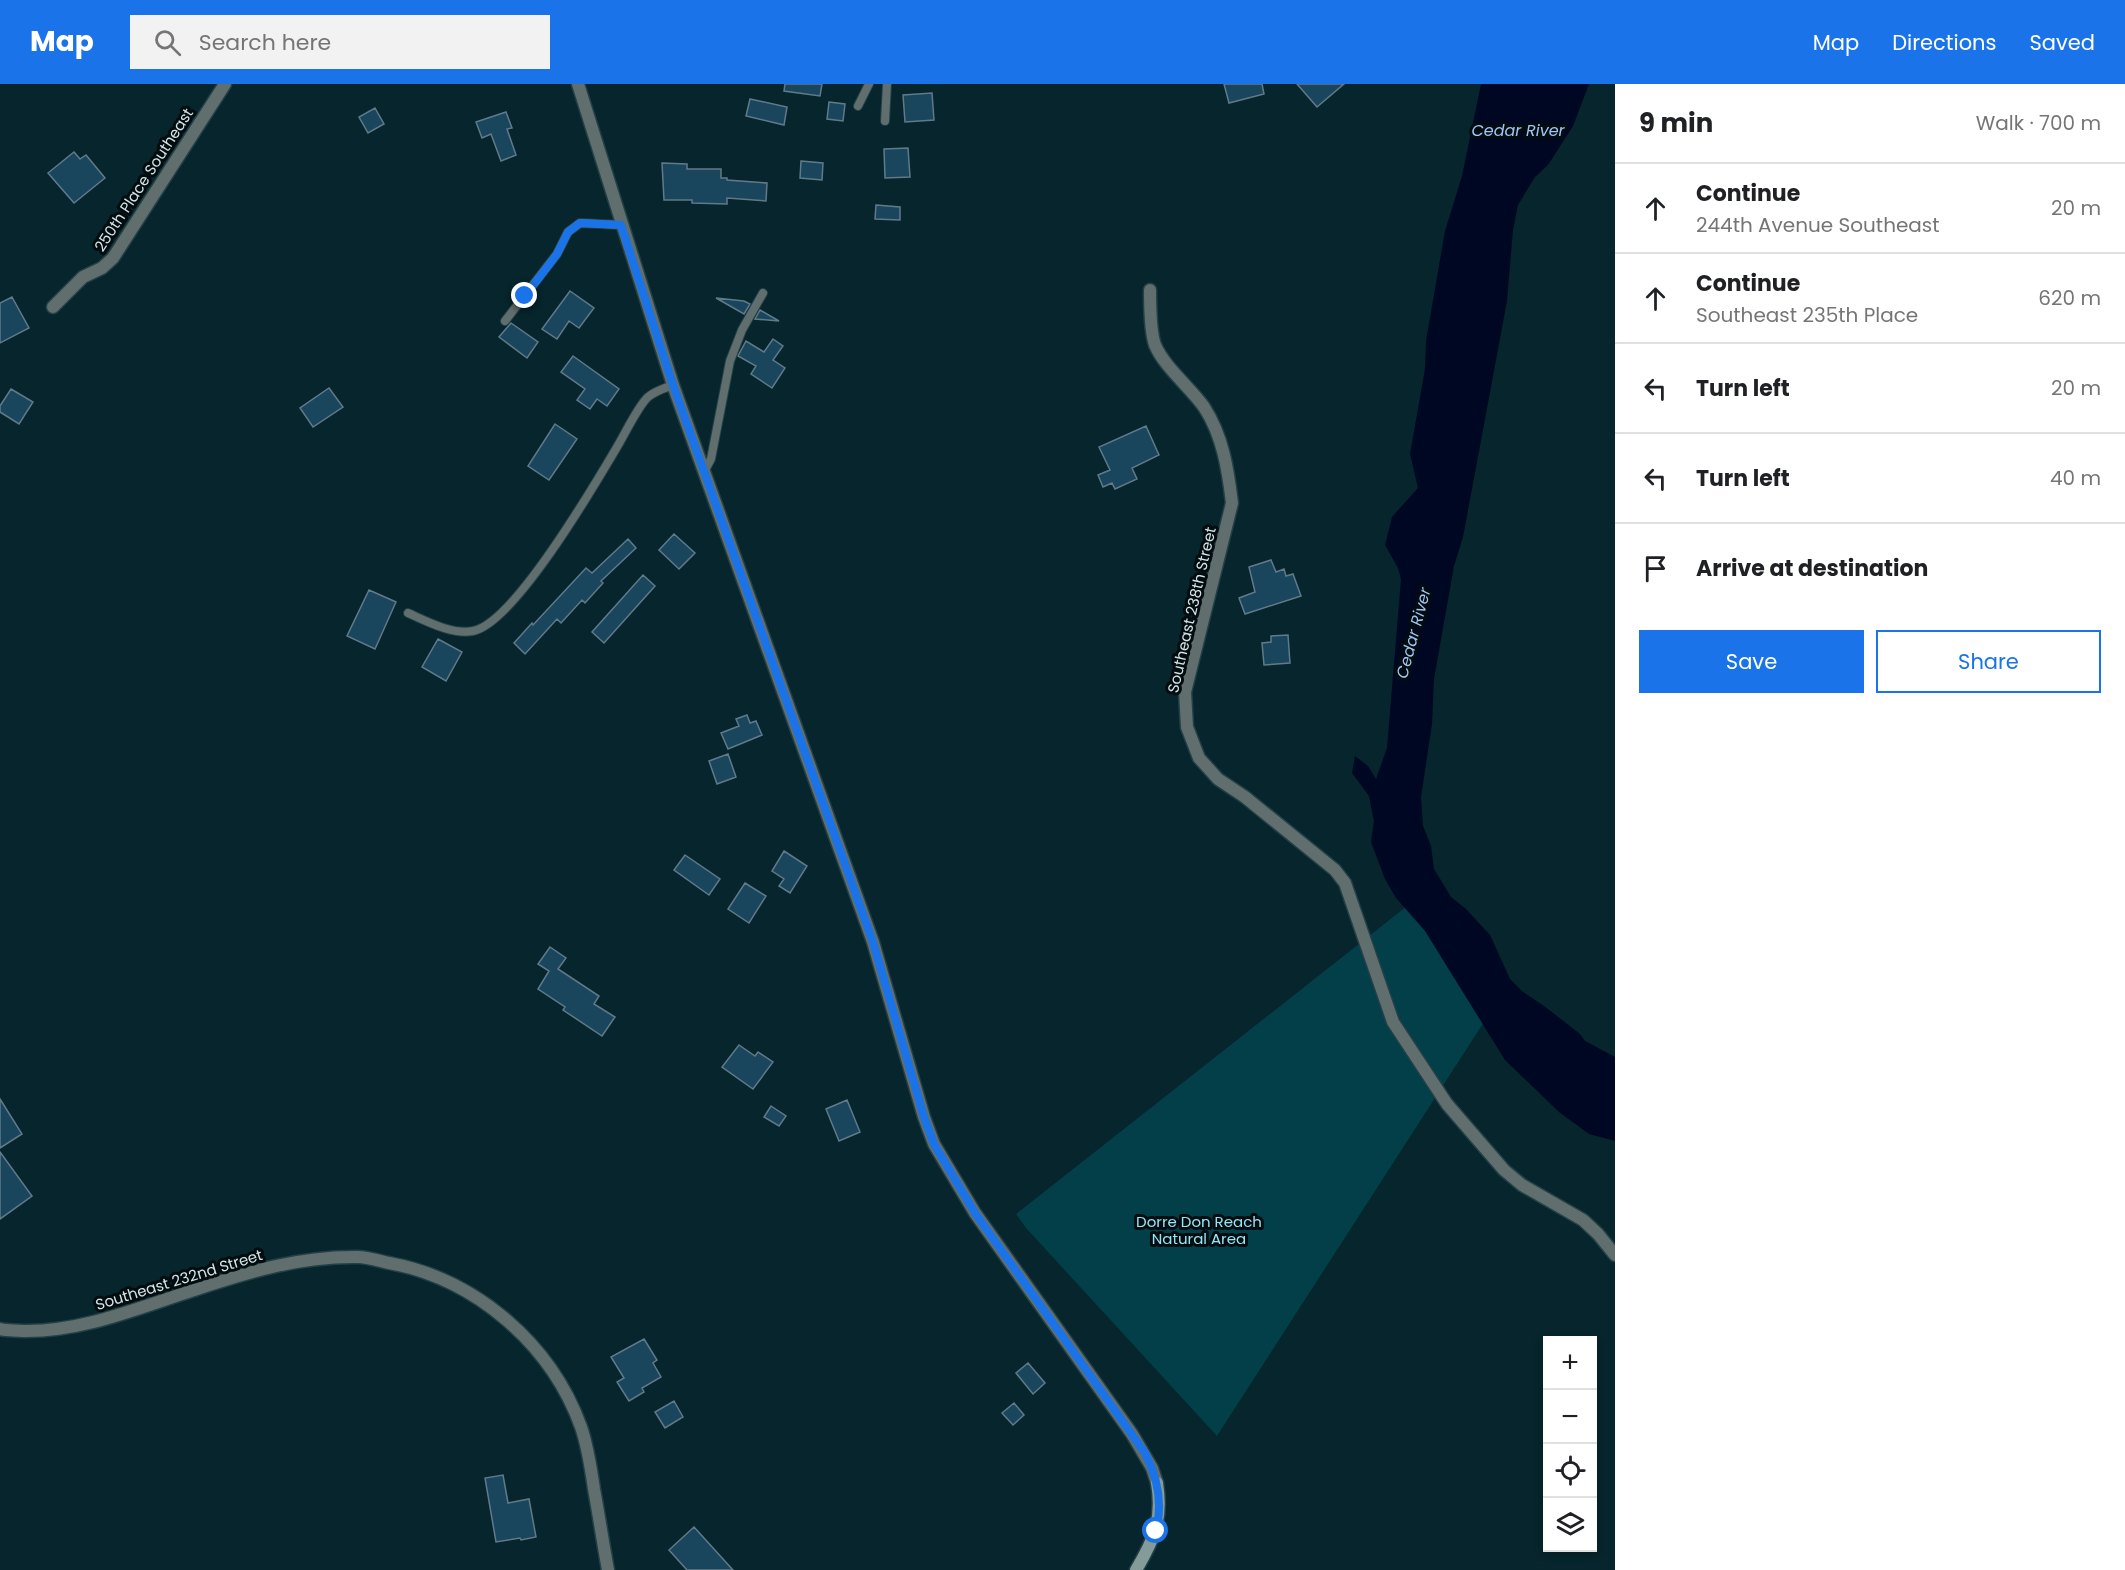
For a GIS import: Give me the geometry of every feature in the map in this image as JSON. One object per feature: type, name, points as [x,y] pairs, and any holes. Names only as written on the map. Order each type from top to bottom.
[{"type":"street","name":"250th Place Southeast","points":[[53,307],[83,277],[102,268],[113,258],[225,84]]},
{"type":"street","points":[[578,84],[673,385],[873,942],[934,1144],[975,1213],[1132,1434],[1152,1468],[1160,1500],[1159,1521],[1151,1543],[1136,1570]]},
{"type":"street","name":"Southeast 238th Street","points":[[1150,290],[1155,345],[1176,375],[1204,408],[1223,447],[1231,493],[1232,503],[1185,692],[1187,727],[1199,758],[1218,779],[1254,804],[1335,870],[1346,883],[1393,1022],[1447,1104],[1504,1170],[1522,1185],[1582,1220],[1598,1234],[1615,1255]]},
{"type":"street","name":"Southeast 232nd Street","points":[[0,1329],[38,1331],[80,1327],[260,1268],[321,1258],[361,1257],[413,1267],[449,1281],[494,1310],[516,1328],[540,1355],[564,1390],[581,1428],[591,1469],[608,1570]]},
{"type":"lane","points":[[858,106],[869,84]]},
{"type":"lane","points":[[885,121],[887,84]]},
{"type":"lane","points":[[505,321],[557,254],[568,232],[580,223],[621,225]]},
{"type":"lane","points":[[705,472],[711,459],[730,362],[742,330],[763,293]]},
{"type":"lane","points":[[408,613],[437,625],[471,631],[495,620],[515,600],[578,510],[646,398],[673,385]]},
{"type":"green space","name":"Dorre Don Reach Natural Area","points":[[1407,906],[1426,928],[1484,1022],[1217,1436],[1026,1228],[1016,1214]]},
{"type":"water","name":"Cedar River","points":[[1481,84],[1589,84],[1573,126],[1548,165],[1535,177],[1518,205],[1513,230],[1507,301],[1434,679],[1432,724],[1421,797],[1423,826],[1431,846],[1434,869],[1451,897],[1466,909],[1490,935],[1510,979],[1522,991],[1580,1034],[1585,1041],[1615,1057],[1615,1141],[1589,1134],[1559,1112],[1505,1060],[1425,931],[1396,898],[1385,879],[1371,842],[1374,821],[1369,796],[1352,773],[1355,756],[1368,766],[1376,779],[1387,748],[1401,579],[1398,568],[1385,545],[1392,517],[1418,488],[1410,454],[1425,369],[1426,341],[1445,231],[1462,176]]},
{"type":"building","points":[[785,84],[822,84],[820,96],[784,91]]},
{"type":"building","points":[[1224,84],[1262,84],[1264,94],[1229,103]]},
{"type":"building","points":[[1297,84],[1344,84],[1317,107]]},
{"type":"building","points":[[932,93],[934,120],[905,122],[903,95]]},
{"type":"building","points":[[750,99],[787,107],[784,125],[746,116]]},
{"type":"building","points":[[829,102],[845,104],[843,121],[827,119]]},
{"type":"building","points":[[375,108],[384,124],[368,133],[359,117]]},
{"type":"building","points":[[506,112],[512,128],[507,129],[516,155],[501,161],[491,134],[482,138],[476,122]]},
{"type":"building","points":[[908,148],[910,177],[885,178],[884,149]]},
{"type":"building","points":[[74,152],[80,159],[86,155],[105,178],[74,203],[48,173]]},
{"type":"building","points":[[801,161],[823,163],[822,180],[800,178]]},
{"type":"building","points":[[662,163],[687,164],[687,169],[721,169],[721,178],[727,178],[727,180],[767,183],[766,201],[727,198],[727,204],[664,200]]},
{"type":"building","points":[[876,205],[900,207],[900,220],[875,219]]},
{"type":"building","points":[[570,291],[594,308],[579,328],[569,321],[557,339],[542,329]]},
{"type":"building","points":[[12,297],[29,328],[0,343],[0,303]]},
{"type":"building","points":[[716,298],[744,301],[750,304],[744,314]]},
{"type":"building","points":[[760,310],[779,321],[755,319]]},
{"type":"building","points":[[511,323],[538,342],[527,358],[499,337]]},
{"type":"building","points":[[773,339],[783,346],[773,360],[785,368],[772,388],[751,374],[756,366],[738,356],[746,341],[764,352]]},
{"type":"building","points":[[573,356],[619,389],[607,406],[597,399],[590,409],[577,400],[585,389],[561,372]]},
{"type":"building","points":[[329,388],[343,407],[313,427],[300,408]]},
{"type":"building","points":[[11,389],[33,402],[19,424],[0,412],[0,406]]},
{"type":"building","points":[[555,424],[577,439],[549,480],[528,466]]},
{"type":"building","points":[[1146,426],[1159,455],[1132,468],[1137,479],[1115,489],[1112,483],[1103,487],[1098,475],[1110,470],[1099,447]]},
{"type":"building","points":[[674,534],[695,553],[679,569],[659,550]]},
{"type":"building","points":[[628,539],[636,548],[601,581],[603,583],[585,603],[582,600],[561,623],[557,619],[525,654],[514,643],[586,568],[592,573]]},
{"type":"building","points":[[1271,560],[1276,572],[1284,569],[1286,576],[1293,574],[1301,596],[1245,614],[1239,598],[1255,592],[1249,567]]},
{"type":"building","points":[[643,575],[655,586],[604,643],[592,632]]},
{"type":"building","points":[[369,590],[396,602],[375,649],[347,636]]},
{"type":"building","points":[[1288,635],[1290,663],[1264,665],[1262,643],[1271,642],[1271,636]]},
{"type":"building","points":[[438,639],[462,652],[446,681],[422,667]]},
{"type":"building","points":[[747,715],[750,723],[756,721],[762,735],[728,749],[721,733],[739,726],[736,719]]},
{"type":"building","points":[[728,754],[736,777],[717,784],[709,761]]},
{"type":"building","points":[[784,851],[807,866],[790,893],[779,886],[784,879],[772,871]]},
{"type":"building","points":[[685,855],[720,879],[709,895],[674,870]]},
{"type":"building","points":[[745,883],[766,896],[749,923],[728,909]]},
{"type":"building","points":[[550,947],[566,958],[558,969],[599,996],[594,1004],[615,1017],[602,1036],[563,1010],[565,1007],[538,989],[549,971],[538,964]]},
{"type":"building","points":[[739,1045],[755,1056],[758,1052],[773,1062],[753,1089],[722,1067]]},
{"type":"building","points":[[0,1099],[22,1134],[0,1148]]},
{"type":"building","points":[[847,1100],[860,1132],[839,1141],[826,1109]]},
{"type":"building","points":[[771,1106],[786,1116],[779,1126],[764,1117]]},
{"type":"building","points":[[0,1152],[32,1196],[0,1219]]},
{"type":"building","points":[[644,1339],[657,1360],[653,1363],[661,1377],[642,1388],[644,1392],[629,1401],[617,1382],[624,1378],[611,1357]]},
{"type":"building","points":[[1028,1363],[1045,1383],[1033,1394],[1016,1373]]},
{"type":"building","points":[[674,1401],[683,1417],[665,1428],[655,1412]]},
{"type":"building","points":[[1014,1403],[1024,1415],[1013,1425],[1002,1413]]},
{"type":"building","points":[[503,1475],[508,1503],[529,1499],[536,1537],[496,1542],[485,1478]]},
{"type":"building","points":[[694,1527],[733,1570],[687,1570],[669,1550]]},
{"type":"route","points":[[525,296],[557,254],[568,232],[580,223],[621,225],[673,385],[873,942],[934,1144],[975,1213],[1145,1453],[1157,1483],[1160,1500],[1156,1531]]}]
